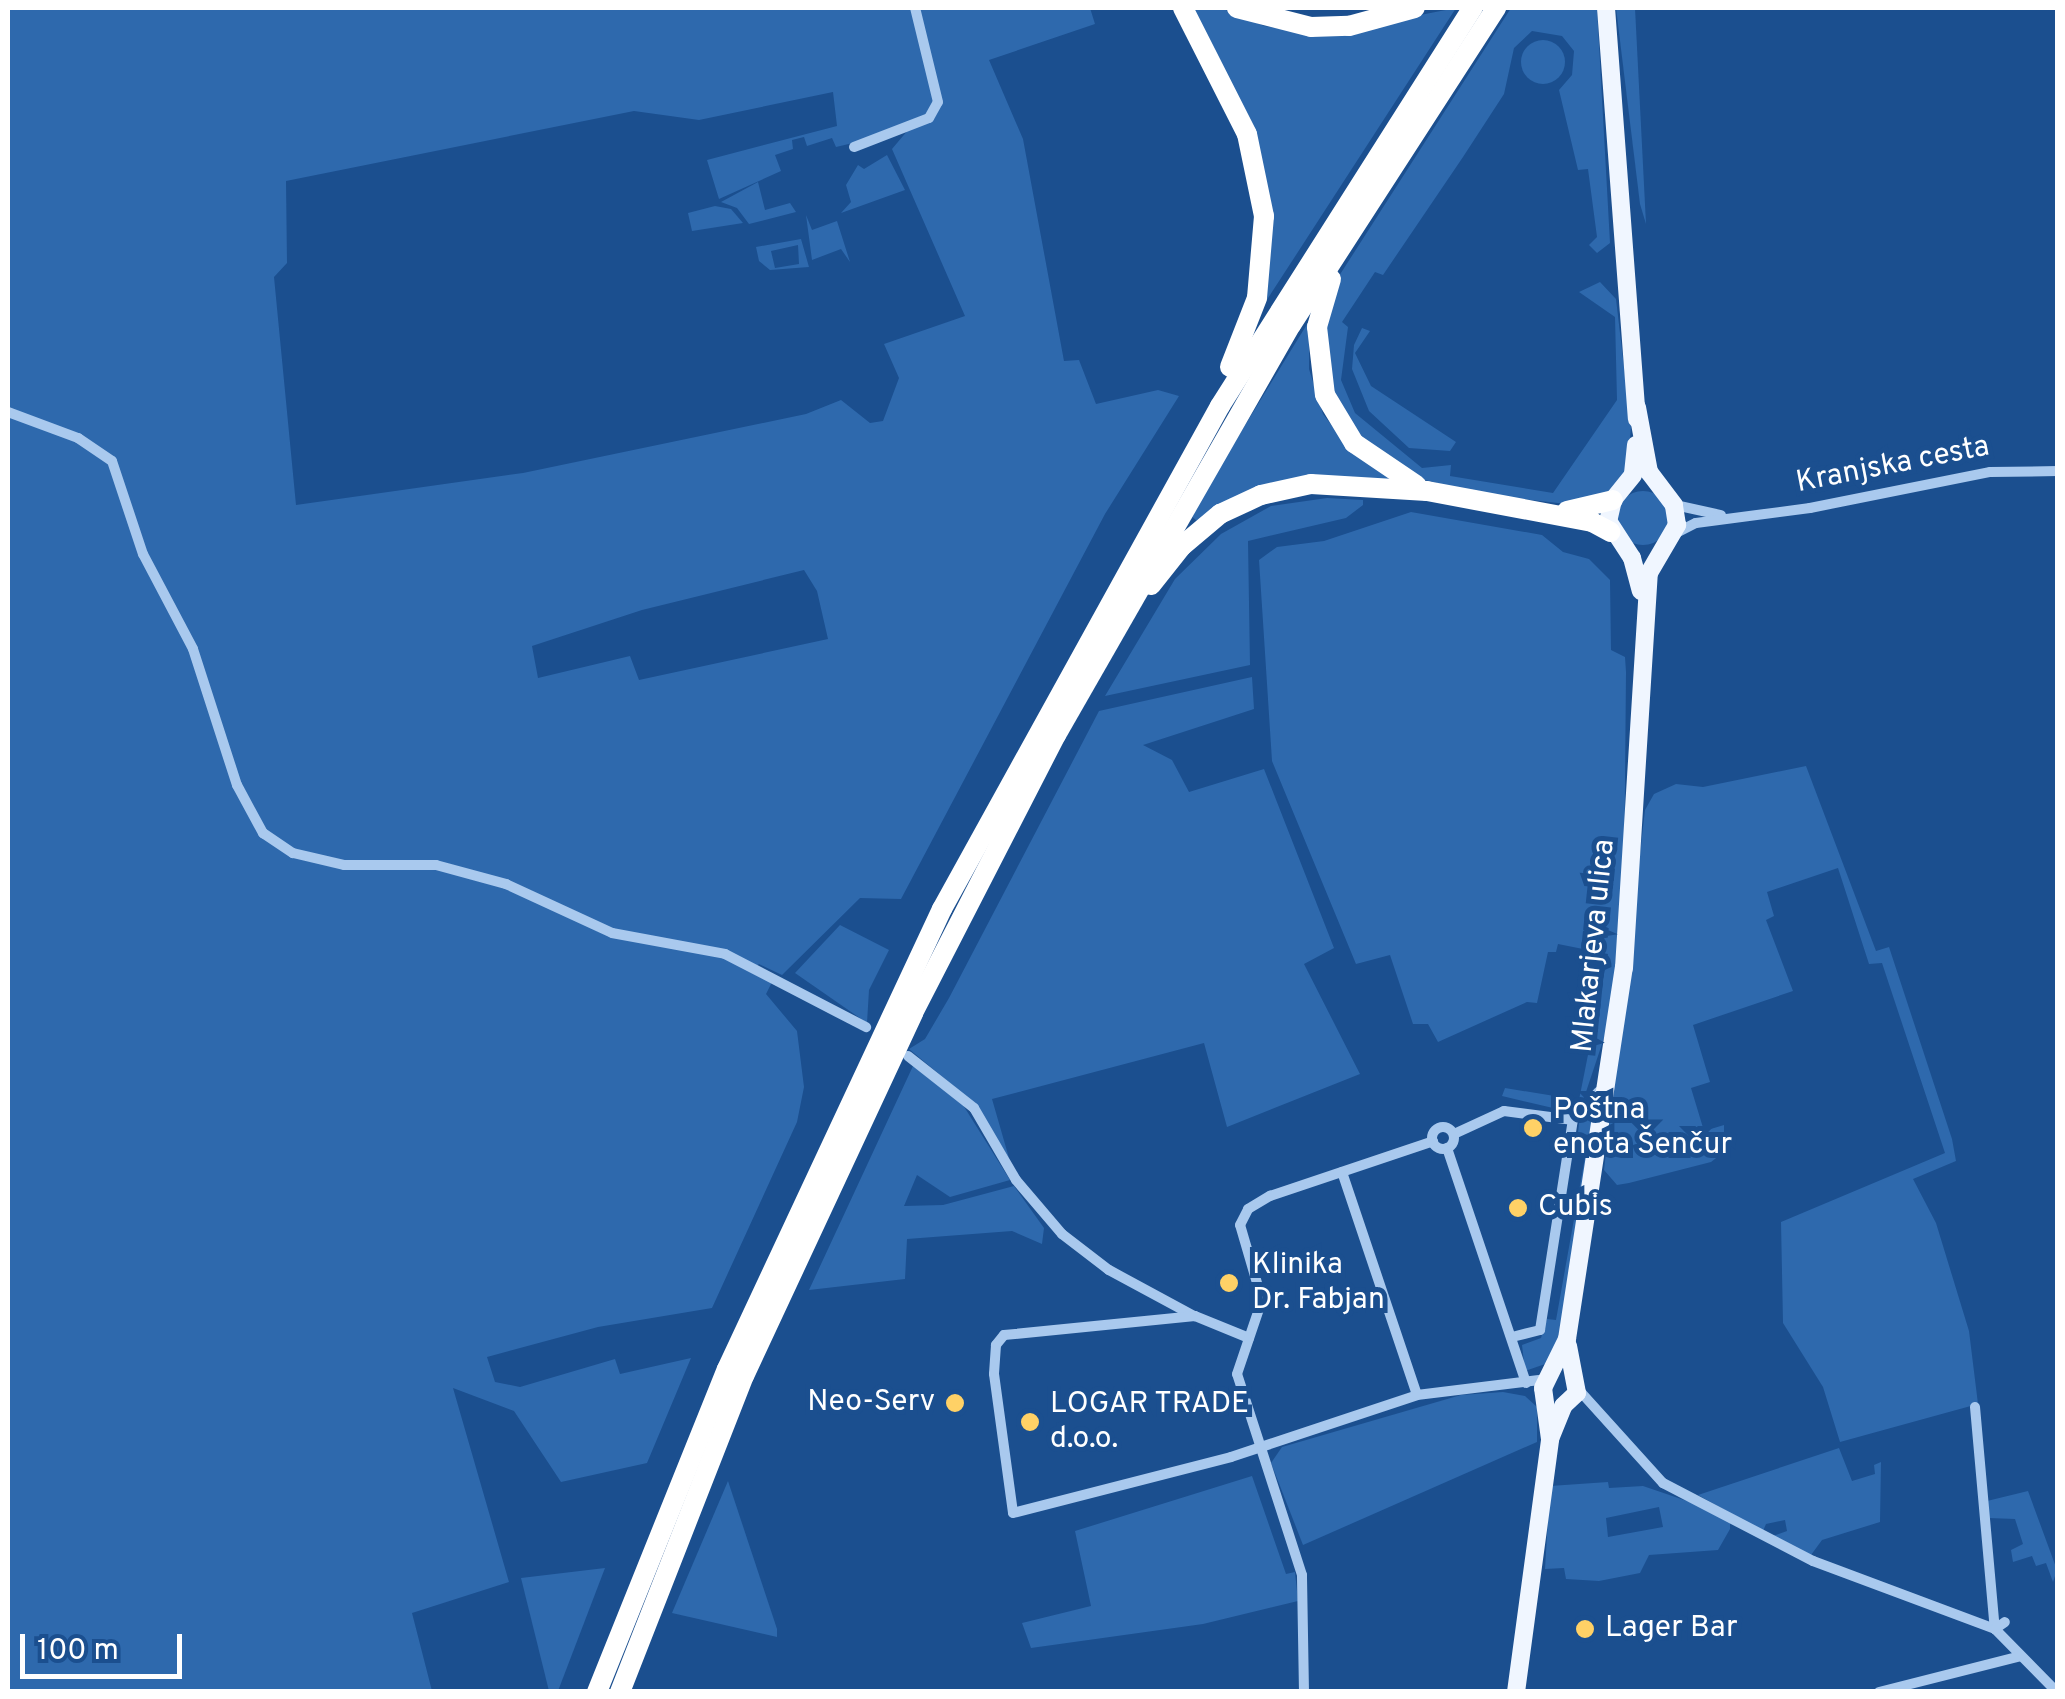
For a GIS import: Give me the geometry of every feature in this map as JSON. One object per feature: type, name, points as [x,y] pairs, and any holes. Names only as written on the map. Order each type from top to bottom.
[{"type":"highway","points":[[1183,8],[1247,134],[1264,216],[1257,298],[1220,406]]},
{"type":"highway","points":[[1237,8],[1311,28],[1349,26],[1415,8]]},
{"type":"highway","points":[[597,1692],[727,1369],[829,1140],[998,803],[1220,406],[1473,8]]},
{"type":"highway","points":[[620,1692],[744,1376],[850,1144],[1129,601],[1352,228],[1496,8]]},
{"type":"highway","points":[[1352,228],[1320,313],[1317,370],[1332,411],[1354,443],[1427,491]]},
{"type":"highway","points":[[1129,601],[1207,524],[1260,495],[1335,483],[1427,491],[1545,512],[1611,532]]},
{"type":"highway","points":[[1545,512],[1587,510],[1620,494]]},
{"type":"main road","points":[[1606,8],[1638,407],[1649,472],[1674,504],[1674,534],[1660,549],[1644,616]]},
{"type":"main road","points":[[1638,407],[1611,532],[1636,567],[1644,616]]},
{"type":"main road","points":[[1620,494],[1661,489]]},
{"type":"main road","points":[[1626,549],[1660,549]]},
{"type":"main road","name":"Mlakarjeva ulica","points":[[1560,1390],[1616,1039],[1631,902],[1644,616]]},
{"type":"main road","points":[[1516,1692],[1560,1390]]},
{"type":"street","points":[[854,147],[929,118],[938,102],[914,8]]},
{"type":"street","points":[[8,412],[78,438],[112,462],[142,554],[193,649],[238,786],[264,833],[293,852],[344,865],[436,865],[506,884],[612,932],[725,954],[866,1027]]},
{"type":"street","name":"Kranjska cesta","points":[[1737,516],[1810,508],[1990,472],[2058,471]]},
{"type":"street","points":[[1674,504],[1737,516]]},
{"type":"street","points":[[1674,534],[1737,516]]},
{"type":"street","points":[[1512,1337],[1540,1330],[1573,1120],[1596,1098],[1616,1039]]},
{"type":"street","points":[[908,1056],[974,1108],[1016,1180],[1062,1234],[1109,1270],[1195,1316],[1249,1338]]},
{"type":"street","points":[[1447,1148],[1454,1134],[1504,1111],[1573,1120]]},
{"type":"street","points":[[1304,1692],[1302,1575],[1256,1447],[1237,1374],[1262,1300],[1241,1237],[1248,1209],[1433,1141],[1440,1128],[1454,1134]]},
{"type":"street","points":[[1433,1141],[1447,1148],[1524,1382]]},
{"type":"street","points":[[1342,1172],[1416,1395]]},
{"type":"street","points":[[1195,1316],[1004,1335],[996,1345],[994,1374],[1013,1513],[1256,1447],[1416,1395],[1524,1382],[1560,1390],[1599,1410],[1663,1482],[1813,1562],[2000,1625]]},
{"type":"street","points":[[1975,1407],[2000,1625],[2020,1656],[2057,1692]]},
{"type":"street","points":[[1880,1692],[2020,1656]]},
{"type":"shaded area","points":[[8,8],[1090,8],[1095,24],[989,60],[1023,139],[1064,361],[1079,360],[1096,404],[1158,390],[1179,396],[1105,514],[901,899],[860,898],[782,975],[759,964],[753,969],[772,982],[766,994],[797,1031],[804,1087],[797,1122],[712,1308],[598,1327],[487,1357],[495,1382],[520,1387],[615,1359],[620,1374],[691,1358],[647,1463],[561,1482],[514,1411],[453,1388],[509,1582],[412,1613],[432,1691],[8,1692]],"holes":[[[833,92],[837,126],[707,160],[719,199],[781,171],[775,155],[793,149],[792,140],[804,137],[807,146],[832,138],[836,147],[908,130],[892,149],[965,316],[884,344],[899,378],[883,421],[870,423],[841,400],[806,414],[523,473],[296,505],[274,277],[287,263],[286,181],[634,111],[699,120]],[[804,570],[817,591],[828,639],[639,680],[630,656],[538,678],[532,646],[642,610]]]},
{"type":"shaded area","points":[[1188,8],[1221,8],[1264,26],[1318,35],[1456,8],[1261,309],[1268,216]]},
{"type":"shaded area","points":[[1511,8],[1597,8],[1610,243],[1597,253],[1589,245],[1597,237],[1588,169],[1578,170],[1559,90],[1572,75],[1574,51],[1562,36],[1532,31],[1514,48],[1504,94],[1463,157],[1383,275],[1375,272],[1342,322],[1348,327],[1341,380],[1355,413],[1422,468],[1451,465],[1450,476],[1553,493],[1617,400],[1615,317],[1579,292],[1600,282],[1616,299],[1631,427],[1627,472],[1603,499],[1567,504],[1485,495],[1421,479],[1352,433],[1320,363],[1330,290]]},
{"type":"shaded area","points":[[1616,8],[1635,8],[1646,224],[1640,204]]},
{"type":"shaded area","points":[[1543,40],[1559,46],[1565,62],[1559,78],[1543,84],[1527,78],[1521,62],[1527,46]]},
{"type":"shaded area","points":[[887,155],[905,190],[841,213],[851,202],[846,185],[858,165],[864,169]]},
{"type":"shaded area","points":[[758,182],[765,210],[790,203],[796,212],[749,224],[737,208],[721,202]]},
{"type":"shaded area","points":[[715,206],[731,209],[743,223],[692,231],[688,213]]},
{"type":"shaded area","points":[[806,215],[812,230],[837,221],[850,262],[841,249],[812,260]]},
{"type":"shaded area","points":[[801,239],[809,267],[770,270],[759,261],[756,247]],"holes":[[[798,245],[799,264],[775,268],[771,251]]]},
{"type":"shaded area","points":[[1309,321],[1309,369],[1323,414],[1351,451],[1392,479],[1363,480],[1197,521],[1190,515]]},
{"type":"shaded area","points":[[1362,328],[1370,331],[1355,353],[1371,386],[1456,442],[1450,451],[1409,448],[1369,411],[1352,369],[1354,345]]},
{"type":"shaded area","points":[[1643,491],[1662,499],[1670,518],[1662,537],[1643,545],[1624,537],[1616,518],[1624,499]]},
{"type":"shaded area","points":[[1327,498],[1363,500],[1363,505],[1346,518],[1248,541],[1250,665],[1105,696],[1175,579],[1221,534],[1271,506]]},
{"type":"shaded area","points":[[1411,512],[1542,535],[1563,552],[1589,559],[1610,580],[1611,650],[1625,657],[1626,672],[1624,898],[1612,1014],[1581,1107],[1566,1111],[1502,1096],[1505,1088],[1579,1100],[1608,954],[1558,944],[1556,952],[1548,952],[1537,1003],[1527,1002],[1438,1042],[1428,1024],[1413,1024],[1390,955],[1356,964],[1272,761],[1259,560],[1277,547],[1324,541]]},
{"type":"shaded area","points":[[1252,677],[1254,709],[1143,745],[1172,760],[1189,792],[1264,769],[1334,948],[1304,964],[1360,1074],[1227,1127],[1204,1043],[992,1099],[1009,1158],[974,1103],[909,1049],[925,1039],[949,998],[1099,711]]},
{"type":"shaded area","points":[[1806,766],[1876,951],[1889,947],[1952,1139],[1956,1161],[1913,1179],[1936,1223],[1969,1331],[1978,1404],[1840,1442],[1823,1387],[1783,1323],[1781,1222],[1945,1153],[1882,963],[1869,964],[1838,868],[1767,892],[1774,916],[1766,920],[1793,991],[1693,1025],[1710,1082],[1691,1088],[1704,1131],[1724,1125],[1724,1152],[1711,1162],[1617,1185],[1604,1170],[1645,810],[1654,794],[1676,784],[1703,787]]},
{"type":"shaded area","points":[[840,925],[889,950],[869,990],[867,1023],[795,973]]},
{"type":"shaded area","points":[[913,1066],[963,1105],[1010,1180],[950,1197],[917,1175],[904,1206],[943,1205],[1014,1186],[1044,1228],[1042,1244],[1012,1231],[907,1239],[905,1279],[809,1290]]},
{"type":"shaded area","points":[[1595,1112],[1562,1327],[1551,1362],[1525,1371],[1522,1345],[1541,1338],[1547,1319],[1556,1320],[1589,1135],[1578,1133],[1579,1123]]},
{"type":"shaded area","points":[[1503,1392],[1525,1396],[1537,1407],[1537,1442],[1303,1545],[1271,1463],[1282,1447],[1461,1395]]},
{"type":"shaded area","points":[[1839,1448],[1852,1481],[1875,1474],[1874,1465],[1881,1462],[1880,1522],[1822,1540],[1811,1555],[1773,1536],[1787,1531],[1785,1520],[1766,1524],[1763,1531],[1698,1495]]},
{"type":"shaded area","points":[[1252,1476],[1286,1574],[1295,1572],[1298,1601],[1203,1624],[1031,1648],[1022,1623],[1091,1606],[1075,1531]]},
{"type":"shaded area","points":[[728,1481],[777,1629],[777,1637],[672,1613]]},
{"type":"shaded area","points":[[1608,1482],[1609,1488],[1643,1486],[1690,1502],[1730,1522],[1730,1529],[1718,1550],[1649,1555],[1640,1573],[1599,1581],[1566,1579],[1564,1568],[1545,1569],[1550,1486]],"holes":[[[1659,1507],[1663,1527],[1608,1537],[1606,1518]]]},
{"type":"shaded area","points":[[2028,1491],[2057,1570],[2053,1582],[2046,1563],[2036,1566],[2032,1556],[2013,1562],[2011,1550],[2023,1544],[2015,1519],[1989,1518],[1987,1501]]},
{"type":"shaded area","points":[[605,1568],[558,1691],[549,1691],[521,1578]]},
{"type":"place","name":"Poštna enota Šenčur","points":[[1533,1128]]},
{"type":"place","name":"Cubis","points":[[1518,1208]]},
{"type":"place","name":"Klinika Dr. Fabjan","points":[[1229,1283]]},
{"type":"place","name":"Neo-Serv","points":[[955,1403]]},
{"type":"place","name":"LOGAR TRADE d.o.o.","points":[[1030,1422]]},
{"type":"place","name":"Lager Bar","points":[[1585,1629]]}]
